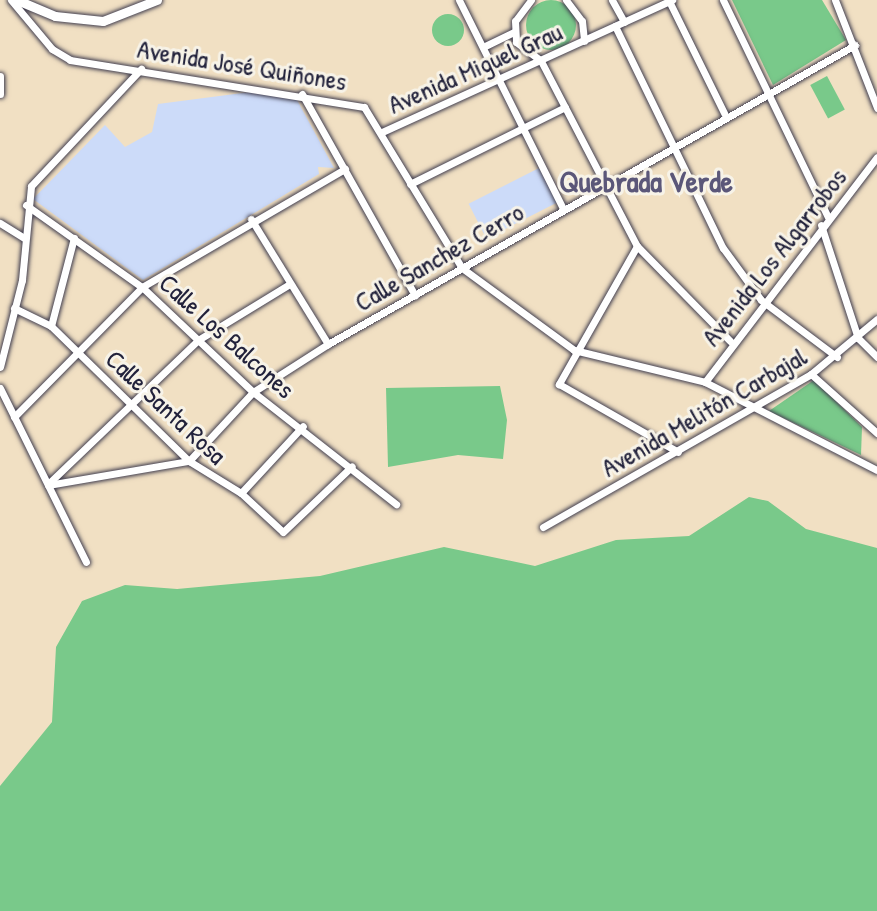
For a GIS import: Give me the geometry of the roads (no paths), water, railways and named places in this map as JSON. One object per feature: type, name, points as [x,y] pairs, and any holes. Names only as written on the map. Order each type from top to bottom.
[{"type":"main road","points":[[14,0],[55,16],[103,21],[157,0]]},
{"type":"street","name":"Avenida José Quiñones","points":[[14,0],[59,55],[364,107],[462,268],[574,350],[705,382],[877,470]]},
{"type":"street","points":[[459,0],[563,209]]},
{"type":"street","points":[[483,47],[514,32],[531,0]]},
{"type":"street","points":[[566,0],[582,21],[584,41]]},
{"type":"street","points":[[612,0],[624,22]]},
{"type":"street","points":[[723,0],[828,217]]},
{"type":"street","points":[[835,0],[877,108]]},
{"type":"street","points":[[670,1],[725,115]]},
{"type":"street","name":"Avenida Miguel Grau","points":[[382,132],[670,1]]},
{"type":"street","points":[[615,26],[723,248],[761,300],[837,357]]},
{"type":"street","points":[[514,32],[521,49],[541,61],[603,186],[637,246],[730,341]]},
{"type":"street","name":"Calle Sanchez Cerro","points":[[189,461],[253,392],[328,344],[766,90],[855,45]]},
{"type":"street","points":[[0,367],[14,308],[26,205],[42,168],[141,69]]},
{"type":"street","points":[[0,76],[0,94]]},
{"type":"street","points":[[302,94],[415,295]]},
{"type":"street","points":[[410,184],[565,107]]},
{"type":"street","name":"Avenida Los Algarrobos","points":[[705,382],[730,341],[761,300],[877,157]]},
{"type":"street","points":[[14,417],[142,287],[251,219],[345,169]]},
{"type":"street","name":"Calle Los Balcones","points":[[26,205],[142,287],[253,392],[303,426],[396,504]]},
{"type":"street","points":[[251,219],[288,285],[328,344]]},
{"type":"street","points":[[0,223],[24,238]]},
{"type":"street","points":[[821,225],[858,338],[877,357]]},
{"type":"street","points":[[51,326],[74,238]]},
{"type":"street","points":[[637,246],[574,350],[559,384],[678,452]]},
{"type":"street","points":[[48,485],[198,340],[288,285]]},
{"type":"street","name":"Calle Santa Rosa","points":[[14,308],[51,326],[189,461],[241,493],[283,532],[291,530],[352,466]]},
{"type":"street","name":"Avenida Melitón Carbajal","points":[[543,527],[811,374],[837,357],[877,319]]},
{"type":"street","points":[[811,374],[877,433]]},
{"type":"street","points":[[0,388],[86,562]]},
{"type":"street","points":[[241,493],[303,426]]},
{"type":"street","points":[[48,485],[189,461]]},
{"type":"district","name":"Quebrada Verde","points":[[646,181]]}]
